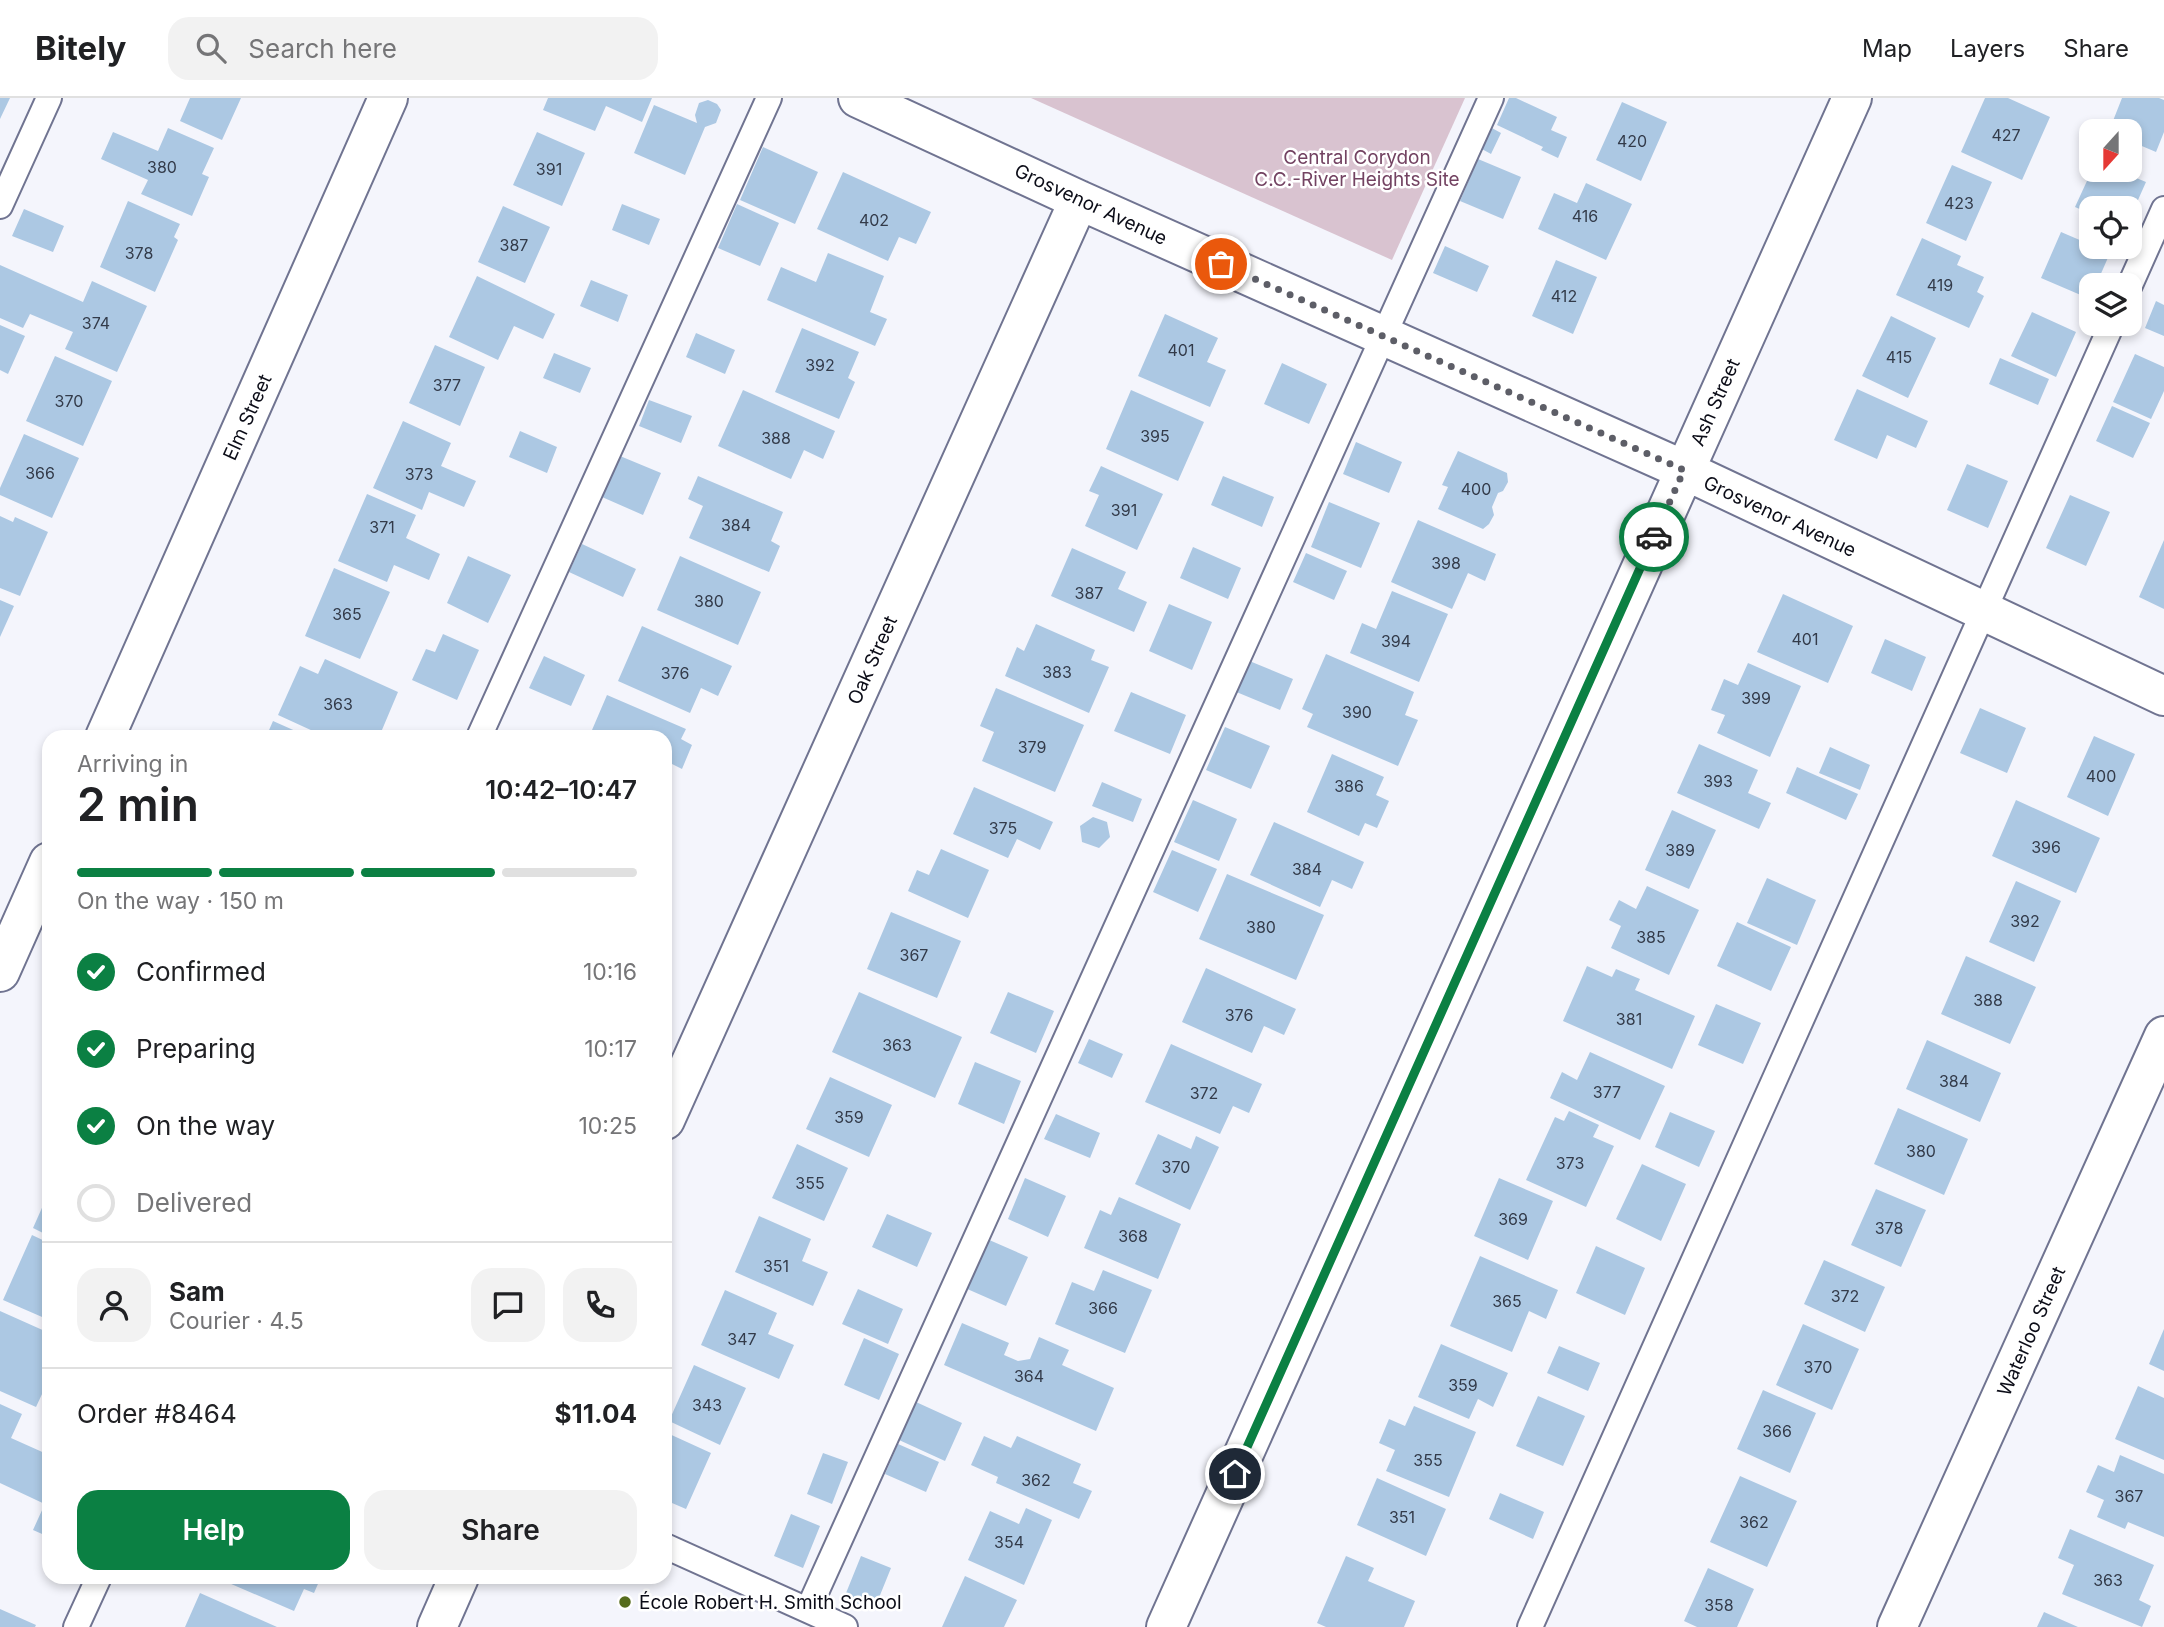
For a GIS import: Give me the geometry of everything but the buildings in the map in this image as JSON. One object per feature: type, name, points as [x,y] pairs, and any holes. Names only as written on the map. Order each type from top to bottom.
[{"type":"street","name":"Elm Street","points":[[108,730],[388,98]]},
{"type":"street","name":"Grosvenor Avenue","points":[[858,98],[1079,200],[1684,470],[2164,696]]},
{"type":"street","name":"Ash Street","points":[[1166,1627],[1852,98]]},
{"type":"street","name":"Oak Street","points":[[672,1104],[1079,200]]},
{"type":"street","points":[[0,972],[42,878]]},
{"type":"street","name":"Waterloo Street","points":[[1897,1627],[2164,1035]]},
{"type":"street","points":[[437,1627],[457,1584]]},
{"type":"lane","points":[[0,206],[49,98]]},
{"type":"lane","points":[[482,730],[769,98]]},
{"type":"lane","points":[[808,1610],[1491,98]]},
{"type":"lane","points":[[2135,273],[2164,209]]},
{"type":"lane","points":[[1530,1627],[2107,336]]},
{"type":"lane","points":[[672,1549],[845,1627]]},
{"type":"lane","points":[[76,1627],[96,1584]]},
{"type":"green space","name":"Central Corydon C.C.-River Heights Site","points":[[1031,98],[1465,98],[1392,260]]},
{"type":"way so far","points":[[1221,264],[1684,470],[1654,537]]},
{"type":"place","name":"École Robert H. Smith School","points":[[625,1602]]},
{"type":"route","points":[[1235,1474],[1654,537]]}]
